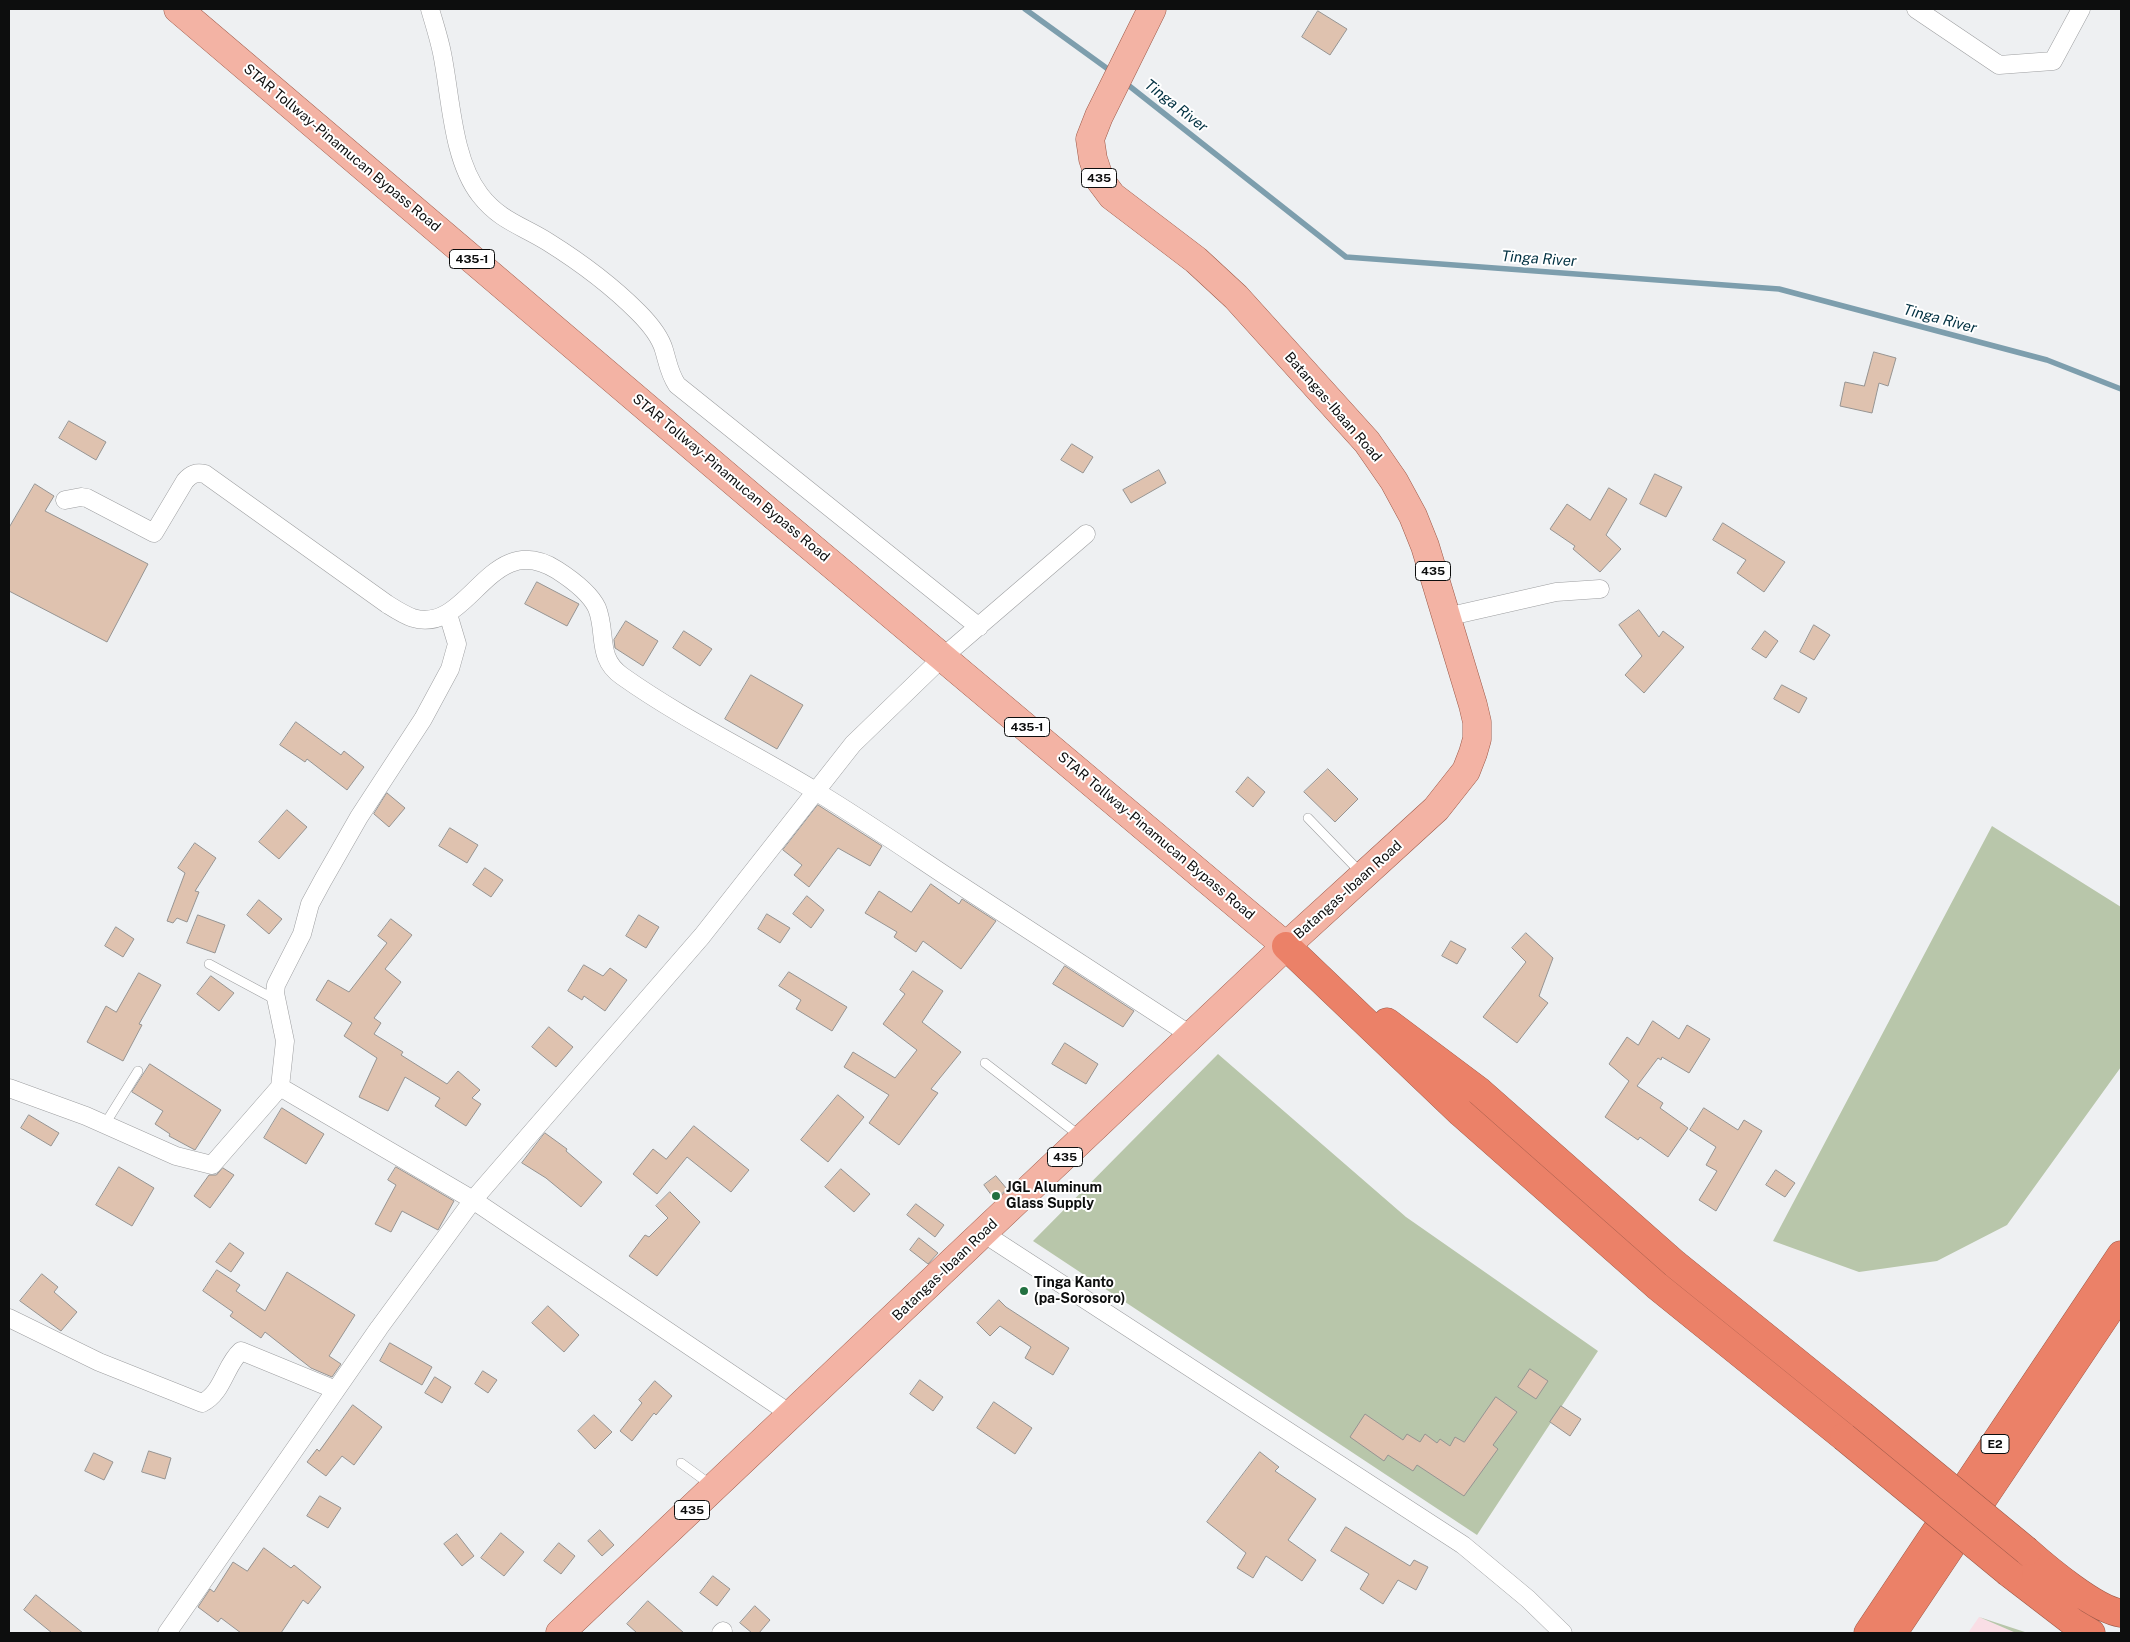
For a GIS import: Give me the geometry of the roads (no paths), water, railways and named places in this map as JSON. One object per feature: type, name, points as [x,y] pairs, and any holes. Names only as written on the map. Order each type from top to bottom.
[{"type":"highway","points":[[1286,946],[1479,1091],[1675,1264],[1862,1415],[2048,1570],[2090,1599],[2121,1614]]},
{"type":"highway","points":[[1286,946],[1461,1113],[1635,1267],[2010,1573],[2074,1624],[2091,1633]]},
{"type":"highway","name":"E2","points":[[1868,1633],[2121,1255]]},
{"type":"highway","name":"E2","points":[[1893,1633],[2121,1293]]},
{"type":"main road","name":"STAR Tollway-Pinamucan Bypass Road","points":[[178,9],[1286,946]]},
{"type":"main road","name":"Batangas-Ibaan Road","points":[[560,1633],[1286,946],[1436,810],[1466,771],[1473,754],[1477,739],[1477,722],[1426,546],[1413,516],[1394,481],[1367,442],[1236,297],[1196,260],[1112,196],[1100,180],[1093,160],[1090,139],[1099,116],[1152,9]]},
{"type":"street","points":[[430,9],[442,50],[461,154],[479,194],[494,210],[517,227],[560,250],[618,294],[640,314],[655,332],[664,349],[670,374],[677,385],[979,627]]},
{"type":"street","points":[[1916,9],[1998,65],[2053,61],[2081,9]]},
{"type":"street","points":[[65,500],[81,497],[87,498],[154,533],[190,475],[205,474],[403,614],[415,619],[432,619],[448,614],[497,569],[517,561],[537,561],[557,570],[587,594],[597,608],[607,662],[619,674],[702,728],[816,791],[1192,1036]]},
{"type":"street","points":[[167,1633],[336,1390],[473,1200],[702,936],[853,744],[944,656],[1086,534]]},
{"type":"street","points":[[1446,617],[1556,592],[1600,588]]},
{"type":"street","points":[[9,1088],[49,1101],[176,1156],[212,1165],[280,1087],[286,1041],[276,1000],[276,985],[302,934],[315,893],[359,817],[423,719],[450,668],[457,644],[448,614]]},
{"type":"street","points":[[280,1087],[473,1200],[792,1415]]},
{"type":"street","points":[[984,1233],[1463,1545],[1528,1599],[1563,1633]]},
{"type":"street","points":[[9,1318],[100,1362],[202,1403],[209,1400],[215,1392],[241,1351],[336,1390]]},
{"type":"lane","points":[[1308,818],[1364,876]]},
{"type":"lane","points":[[208,964],[276,1000]]},
{"type":"lane","points":[[986,1063],[1084,1139]]},
{"type":"lane","points":[[105,1124],[138,1071]]},
{"type":"lane","points":[[681,1463],[715,1488]]},
{"type":"waterway","name":"Tinga River","points":[[1025,9],[1112,72]]},
{"type":"waterway","name":"Tinga River","points":[[1123,81],[1346,257],[1779,289],[2047,360],[2121,389]]},
{"type":"place","name":"JGL Aluminum Glass Supply","points":[[996,1196]]},
{"type":"place","name":"Tinga Kanto (pa-Sorosoro)","points":[[1024,1291]]}]
